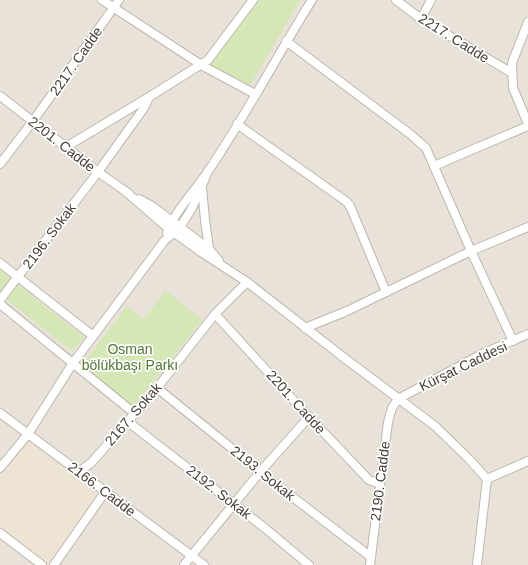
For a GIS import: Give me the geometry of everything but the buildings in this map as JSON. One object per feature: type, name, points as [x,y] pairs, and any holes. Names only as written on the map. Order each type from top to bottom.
[{"type":"street","points":[[102,0],[201,65],[255,94]]},
{"type":"street","name":"2217. Cadde","points":[[0,164],[33,121],[119,0]]},
{"type":"street","points":[[66,147],[208,60],[253,0]]},
{"type":"street","points":[[174,228],[198,183],[208,171],[312,0]]},
{"type":"street","name":"2217. Cadde","points":[[396,0],[421,19],[512,74]]},
{"type":"street","points":[[421,19],[431,0]]},
{"type":"street","points":[[434,166],[528,125],[513,88],[512,74],[512,63],[528,22]]},
{"type":"street","points":[[286,41],[419,141],[426,148],[471,251],[513,341]]},
{"type":"street","name":"2201. Cadde","points":[[0,96],[98,172],[125,191],[152,206],[201,252],[247,282],[305,328],[435,426],[487,479]]},
{"type":"street","name":"2196. Sokak","points":[[0,300],[98,172],[144,108],[149,97]]},
{"type":"street","points":[[237,124],[347,202],[353,212],[386,292]]},
{"type":"street","points":[[0,468],[28,434],[73,363],[174,228],[202,185],[208,171]]},
{"type":"street","points":[[202,185],[209,249]]},
{"type":"street","points":[[305,328],[346,311],[471,251],[528,227]]},
{"type":"street","name":"2201. Cadde","points":[[174,228],[209,249],[223,266]]},
{"type":"street","points":[[0,263],[93,336]]},
{"type":"street","name":"2167. Sokak","points":[[79,472],[92,462],[157,388],[215,314],[247,282]]},
{"type":"street","points":[[0,304],[134,413]]},
{"type":"street","name":"2201. Cadde","points":[[215,314],[369,480],[380,484]]},
{"type":"street","name":"Kürşat Caddesi","points":[[398,399],[466,362],[528,334]]},
{"type":"street","name":"2193. Sokak","points":[[157,388],[370,561]]},
{"type":"street","name":"2190. Cadde","points":[[370,561],[388,422],[392,408],[398,399]]},
{"type":"street","name":"2166. Cadde","points":[[0,413],[204,565]]},
{"type":"street","points":[[184,565],[260,472],[309,417]]},
{"type":"street","name":"2192. Sokak","points":[[127,421],[234,504],[309,565]]},
{"type":"street","points":[[477,565],[487,479],[528,461]]},
{"type":"street","points":[[54,565],[106,492]]},
{"type":"street","points":[[0,533],[42,565]]},
{"type":"shaded area","points":[[0,0],[528,0],[528,565],[0,565]]},
{"type":"shaded area","points":[[23,444],[31,444],[99,496],[49,565],[0,529],[0,475]]},
{"type":"green space","points":[[257,0],[300,0],[251,84],[248,85],[212,65],[212,63]]},
{"type":"green space","points":[[0,270],[10,278],[0,293]]},
{"type":"green space","points":[[17,284],[84,337],[74,350],[70,350],[6,299]]},
{"type":"green space","name":"Osman bölükbaşı Parkı","points":[[165,290],[202,320],[133,407],[83,364],[127,306],[144,320]]}]
